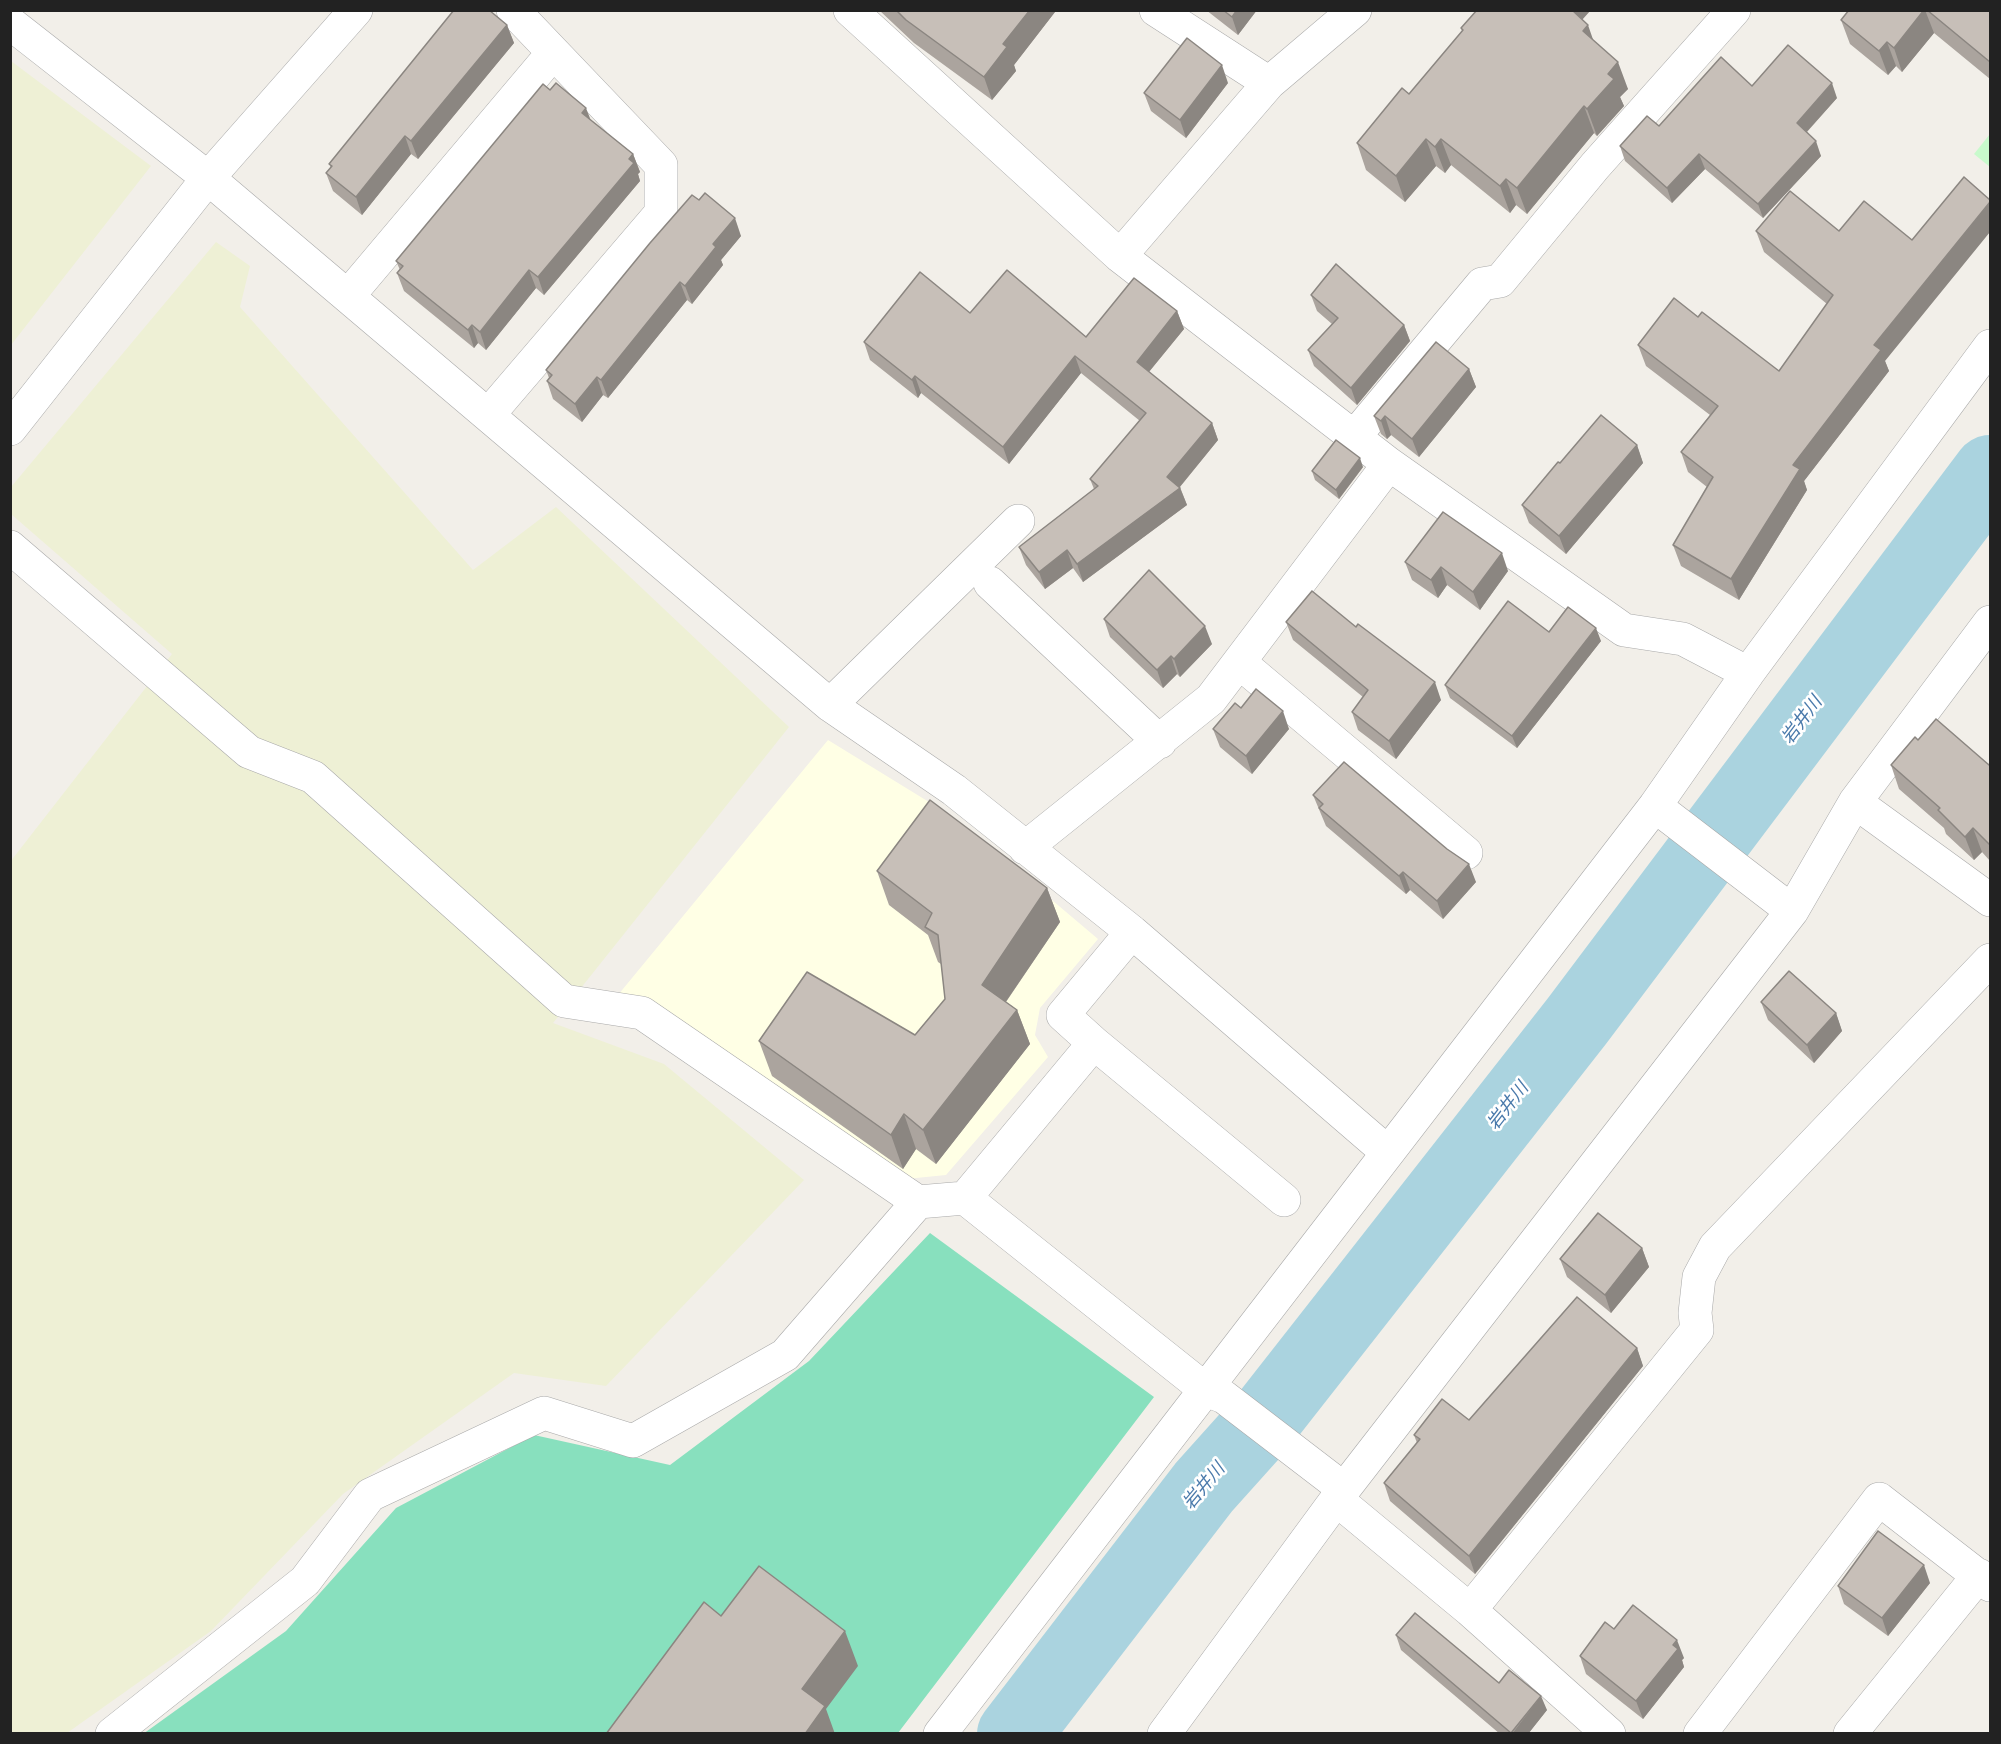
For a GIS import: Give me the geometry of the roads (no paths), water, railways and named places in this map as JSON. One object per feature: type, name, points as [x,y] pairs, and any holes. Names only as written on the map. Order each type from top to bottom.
[{"type":"street","points":[[10,429],[208,178],[356,10]]},
{"type":"street","points":[[489,414],[661,213],[661,165],[513,10]]},
{"type":"street","points":[[850,10],[1120,256],[1389,464],[1623,630],[1683,639],[1748,673]]},
{"type":"street","points":[[1156,10],[1269,83]]},
{"type":"street","points":[[1120,256],[1269,83],[1355,10]]},
{"type":"street","points":[[1354,437],[1482,284],[1500,281],[1595,166],[1734,10]]},
{"type":"street","points":[[10,23],[208,178],[830,705],[954,790],[1132,933],[1386,1151]]},
{"type":"street","points":[[348,296],[554,53]]},
{"type":"street","points":[[940,1734],[1215,1394],[1386,1151],[1663,812],[1748,673],[1990,346]]},
{"type":"street","points":[[1025,848],[1211,699],[1389,464]]},
{"type":"street","points":[[830,705],[1018,521]]},
{"type":"street","points":[[10,548],[249,752],[313,777],[564,1000],[642,1013],[918,1202],[965,1198],[1337,1489],[1609,1734]]},
{"type":"street","points":[[990,583],[1160,742]]},
{"type":"street","points":[[1164,1734],[1337,1489],[1781,903],[1990,622]]},
{"type":"street","points":[[1239,662],[1466,854]]},
{"type":"street","points":[[1855,802],[1990,900]]},
{"type":"street","points":[[1663,812],[1781,903]]},
{"type":"street","points":[[1132,933],[1063,1015],[1284,1200]]},
{"type":"street","points":[[1470,1610],[1697,1330],[1695,1313],[1699,1277],[1715,1247],[1990,960]]},
{"type":"street","points":[[965,1198],[1094,1043]]},
{"type":"street","points":[[112,1734],[305,1581],[370,1495],[544,1413],[633,1442],[785,1355],[918,1202]]},
{"type":"street","points":[[1700,1734],[1879,1499],[1984,1580],[1851,1734]]},
{"type":"street","points":[[1187,1734],[1202,1681]]},
{"type":"waterway","name":"岩井川","points":[[1014,1734],[1204,1487],[1265,1419],[1577,1021],[1990,472]]}]
